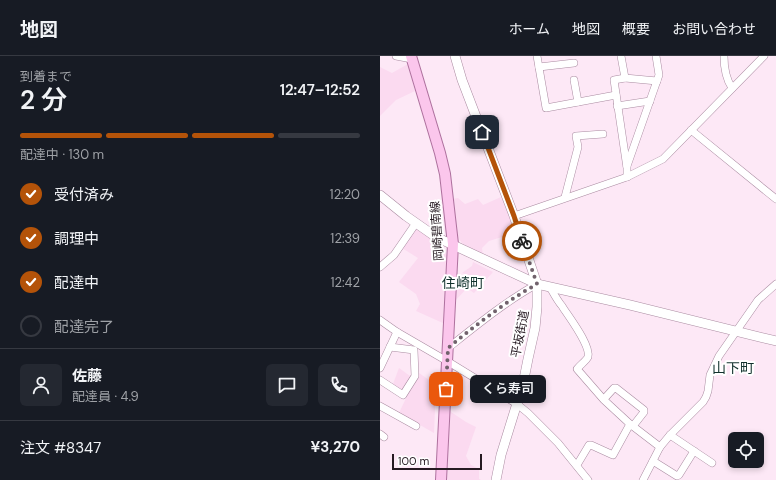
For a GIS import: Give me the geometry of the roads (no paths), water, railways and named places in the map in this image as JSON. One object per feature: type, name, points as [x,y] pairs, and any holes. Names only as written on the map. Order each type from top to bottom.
[{"type":"main road","name":"岡崎碧南線","points":[[411,58],[445,174],[453,244],[441,480]]},
{"type":"street","points":[[396,56],[411,58]]},
{"type":"street","points":[[455,56],[462,80],[514,216],[627,177],[663,159],[764,56]]},
{"type":"street","points":[[537,56],[546,108],[616,95]]},
{"type":"street","points":[[621,56],[625,78]]},
{"type":"street","points":[[627,168],[659,75],[656,56]]},
{"type":"street","points":[[724,56],[725,70],[732,88]]},
{"type":"street","points":[[539,68],[574,63]]},
{"type":"street","points":[[627,177],[614,80],[625,78],[657,81]]},
{"type":"street","points":[[574,80],[578,102]]},
{"type":"street","points":[[617,106],[650,101]]},
{"type":"street","points":[[691,130],[776,199]]},
{"type":"street","points":[[565,198],[578,147],[576,136],[603,134]]},
{"type":"street","points":[[380,195],[397,210],[436,237],[537,284],[776,341]]},
{"type":"street","name":"平坂街道","points":[[496,480],[501,455],[523,384],[535,328],[537,307],[537,284],[514,216]]},
{"type":"street","points":[[380,267],[394,256],[416,223]]},
{"type":"street","points":[[448,348],[483,320],[537,284]]},
{"type":"street","points":[[643,480],[660,447],[703,402],[708,391],[710,375],[719,356],[758,300],[776,284]]},
{"type":"street","points":[[550,287],[580,332],[587,349],[588,356],[577,369],[604,399],[631,425],[660,447]]},
{"type":"street","points":[[380,320],[397,332],[517,404],[558,443],[588,480]]},
{"type":"street","points":[[381,364],[397,332]]},
{"type":"street","points":[[390,347],[414,350],[421,346]]},
{"type":"street","points":[[380,380],[403,395],[415,376],[414,350]]},
{"type":"street","points":[[576,465],[589,445],[613,455],[631,425],[644,412],[644,410],[616,388],[614,388],[604,399]]},
{"type":"street","points":[[380,406],[416,426]]},
{"type":"street","points":[[670,435],[712,463]]},
{"type":"street","points":[[653,461],[677,476],[694,451]]},
{"type":"place","name":"くら寿司","points":[[446,389]]},
{"type":"district","name":"住崎町","points":[[463,283]]},
{"type":"district","name":"山下町","points":[[733,368]]}]
